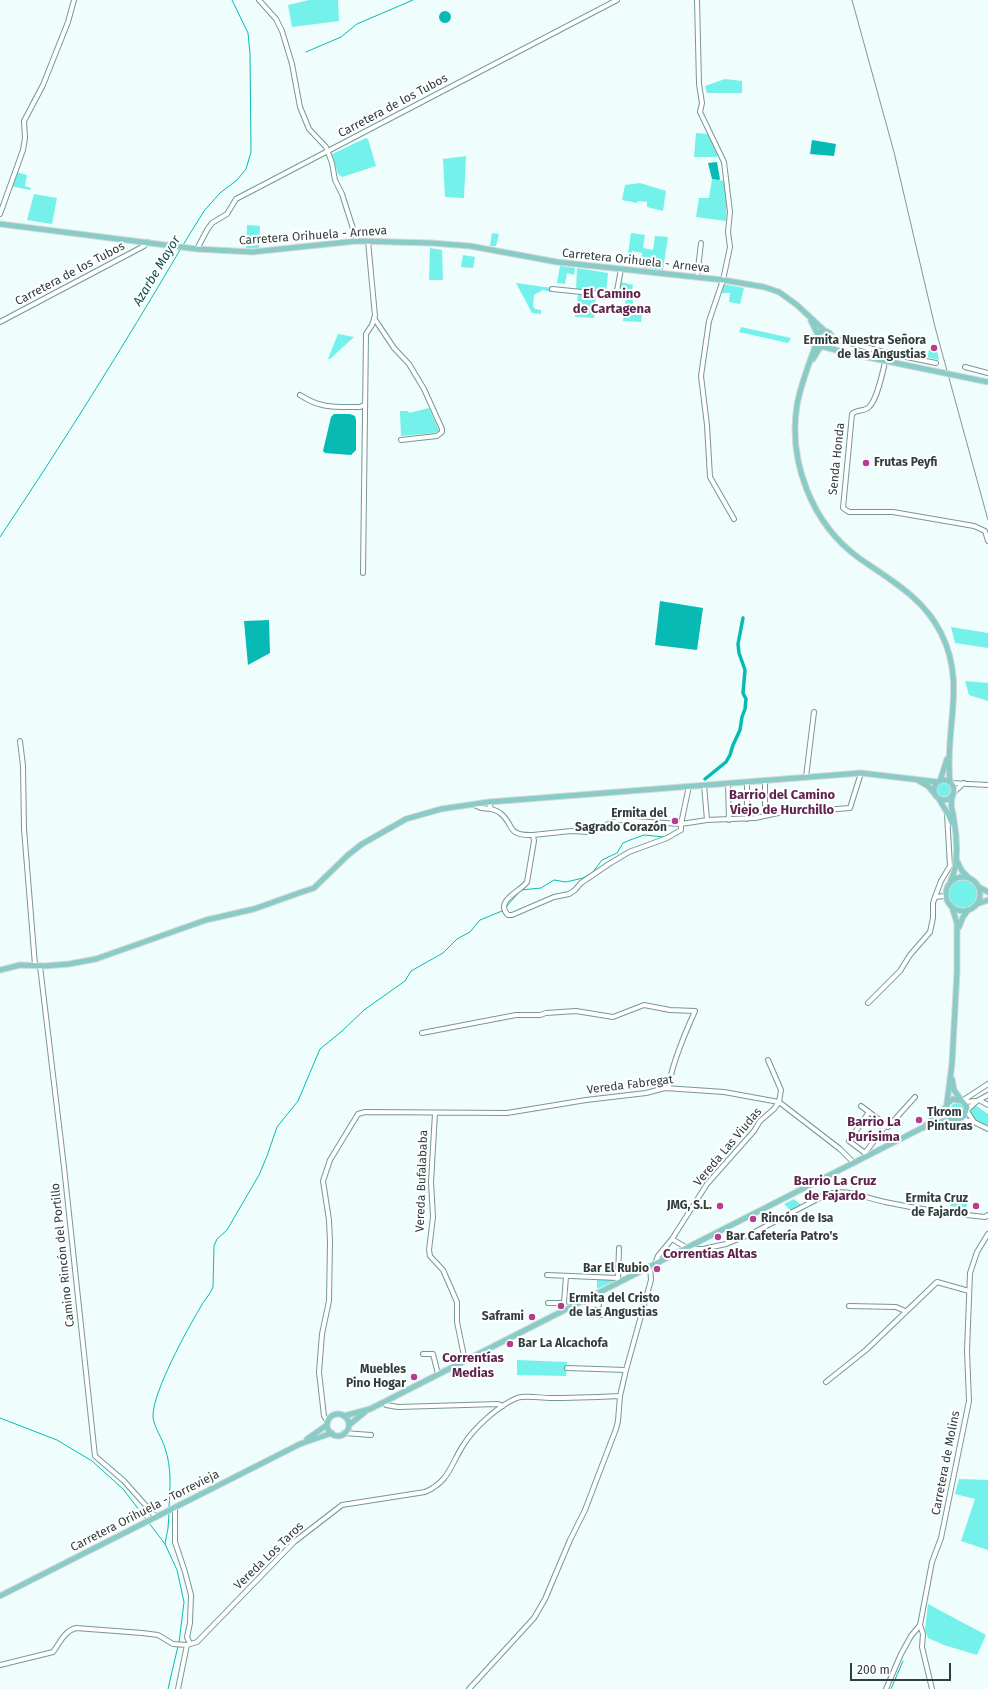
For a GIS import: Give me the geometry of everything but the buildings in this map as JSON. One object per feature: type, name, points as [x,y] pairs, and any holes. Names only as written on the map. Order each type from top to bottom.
[{"type":"main road","name":"Carretera Orihuela - Arneva","points":[[0,224],[197,249],[252,252],[357,241],[431,243],[470,246],[557,262],[723,280],[764,287],[779,292],[797,305],[827,332]]},
{"type":"main road","name":"Carretera Orihuela - Arneva","points":[[808,316],[818,335]]},
{"type":"main road","points":[[840,351],[831,340],[827,332],[821,332],[818,335],[801,389],[795,422],[797,454],[808,492],[822,519],[842,543],[857,556],[912,595],[927,611],[941,633],[948,649],[955,682],[955,698],[949,750],[953,794],[951,805],[955,832],[956,861],[955,871],[947,886],[945,896],[946,900],[956,910],[968,910]]},
{"type":"main road","points":[[808,367],[822,347],[828,346],[831,340]]},
{"type":"main road","points":[[817,341],[822,347],[988,382]]},
{"type":"main road","points":[[949,750],[939,781],[934,789],[937,797],[945,800],[953,794]]},
{"type":"main road","points":[[0,970],[20,964],[69,964],[96,959],[206,920],[254,909],[314,888],[348,855],[362,844],[406,819],[441,809],[489,802],[861,773],[951,782]]},
{"type":"main road","points":[[915,779],[928,786],[937,797],[947,811],[955,832]]},
{"type":"main road","points":[[956,861],[968,878]]},
{"type":"main road","points":[[950,882],[958,877],[973,880],[980,892],[977,904]]},
{"type":"main road","points":[[978,887],[988,892]]},
{"type":"main road","points":[[954,1120],[946,1114],[952,1064],[958,936],[960,922],[968,910],[977,904],[988,900]]},
{"type":"main road","points":[[952,907],[957,923],[958,936]]},
{"type":"main road","points":[[349,1425],[348,1420],[344,1416],[337,1414],[329,1421],[332,1433],[338,1436],[344,1434],[349,1425],[370,1409],[585,1300],[618,1281],[686,1249],[854,1163],[866,1154],[922,1128],[944,1121],[960,1119],[967,1111],[962,1101],[956,1094],[953,1086],[952,1064]]},
{"type":"main road","points":[[922,1128],[934,1119],[953,1099],[962,1101]]},
{"type":"main road","points":[[344,1416],[370,1409]]},
{"type":"main road","name":"Carretera Orihuela - Torrevieja","points":[[300,1444],[329,1421]]},
{"type":"main road","name":"Carretera Orihuela - Torrevieja","points":[[0,1596],[300,1444],[332,1433]]},
{"type":"street","points":[[0,214],[23,150],[25,138],[25,118],[43,85],[68,22],[74,0]]},
{"type":"street","points":[[259,0],[276,19],[282,31],[292,64],[300,107],[309,129],[323,143],[328,152],[332,163],[334,180],[342,194],[357,241]]},
{"type":"street","name":"Carretera de los Tubos","points":[[197,249],[212,223],[227,214],[236,199],[617,0]]},
{"type":"street","points":[[697,0],[699,84],[702,103],[700,112],[724,162],[729,204],[728,232],[730,247],[723,280],[709,321],[701,376],[707,425],[710,477],[734,519]]},
{"type":"street","points":[[363,573],[366,334],[372,325],[374,318],[368,241]]},
{"type":"street","name":"Carretera de los Tubos","points":[[0,322],[144,246],[147,242]]},
{"type":"street","points":[[697,277],[701,243]]},
{"type":"street","points":[[616,296],[621,269]]},
{"type":"street","points":[[552,289],[622,296]]},
{"type":"street","points":[[374,318],[394,348],[415,373],[442,429],[441,434],[437,436],[401,440]]},
{"type":"street","points":[[827,332],[846,341],[888,353],[936,363]]},
{"type":"street","points":[[831,340],[846,341]]},
{"type":"street","name":"Senda Honda","points":[[888,353],[877,391],[871,405],[866,410],[854,412],[851,417],[843,508],[849,512],[893,512],[974,526],[985,531],[988,541]]},
{"type":"street","points":[[965,367],[988,373]]},
{"type":"street","points":[[300,395],[316,404],[327,407],[360,407],[364,405]]},
{"type":"street","points":[[806,777],[814,712]]},
{"type":"street","name":"Camino Rincón del Portillo","points":[[20,741],[23,766],[24,836],[38,965],[64,1159],[95,1456],[124,1481],[156,1517]]},
{"type":"street","points":[[470,804],[481,808],[491,809],[500,813],[513,830],[522,835],[592,831],[619,820],[681,824],[707,820],[747,819],[783,812],[850,808],[861,773]]},
{"type":"street","points":[[765,780],[765,816]]},
{"type":"street","points":[[747,782],[747,819]]},
{"type":"street","points":[[951,782],[988,785]]},
{"type":"street","points":[[953,794],[964,782]]},
{"type":"street","points":[[728,783],[728,820]]},
{"type":"street","points":[[704,785],[707,820]]},
{"type":"street","points":[[533,835],[534,841],[528,880],[526,885],[520,888],[504,904],[504,910],[508,915],[512,916],[554,897],[569,894],[581,883],[608,864],[629,852],[675,834],[681,830],[689,786]]},
{"type":"street","points":[[489,802],[491,809]]},
{"type":"street","points":[[868,1003],[900,971],[910,955],[930,932],[933,918],[933,903],[941,881],[950,866],[947,811]]},
{"type":"street","points":[[935,897],[945,896]]},
{"type":"street","points":[[422,1033],[516,1015],[540,1015],[576,1010],[613,1017],[644,1005],[670,1010],[695,1011],[670,1081],[670,1088]]},
{"type":"street","points":[[768,1060],[782,1090],[779,1102]]},
{"type":"street","points":[[962,1101],[988,1084]]},
{"type":"street","name":"Vereda Fabregat","points":[[329,1421],[324,1416],[319,1372],[322,1334],[329,1301],[329,1220],[323,1188],[324,1174],[330,1160],[358,1114],[365,1112],[507,1113],[586,1100],[646,1094],[670,1088],[724,1092],[779,1102],[840,1149],[854,1163]]},
{"type":"street","points":[[974,1122],[967,1111],[978,1100],[988,1095]]},
{"type":"street","points":[[861,1106],[888,1127],[915,1097]]},
{"type":"street","points":[[962,1101],[978,1100],[988,1105]]},
{"type":"street","name":"Vereda Las Viudas","points":[[653,1265],[711,1180],[754,1131],[760,1121],[774,1109],[779,1102]]},
{"type":"street","points":[[869,1112],[849,1141],[866,1154],[886,1125]]},
{"type":"street","name":"Vereda Bufalababa","points":[[435,1113],[430,1182],[433,1217],[429,1250],[430,1256],[443,1270],[457,1302],[457,1322],[465,1361]]},
{"type":"street","points":[[960,1119],[974,1122],[988,1129]]},
{"type":"street","points":[[672,1239],[686,1249],[703,1249],[726,1244],[750,1234],[825,1195],[837,1191],[884,1202],[965,1215],[985,1217],[988,1215]]},
{"type":"street","name":"Carretera de Molins","points":[[886,1689],[901,1654],[911,1636],[920,1625],[932,1562],[944,1524],[969,1401],[967,1351],[969,1291],[972,1265],[977,1252],[988,1234]]},
{"type":"street","points":[[547,1275],[618,1281],[619,1248]]},
{"type":"street","points":[[469,1689],[530,1624],[540,1609],[570,1540],[585,1510],[600,1474],[618,1421],[620,1396],[651,1280],[653,1265]]},
{"type":"street","points":[[566,1276],[564,1303],[566,1309]]},
{"type":"street","points":[[826,1382],[866,1350],[936,1282],[969,1291]]},
{"type":"street","points":[[585,1300],[588,1304],[600,1305]]},
{"type":"street","points":[[548,1303],[564,1303]]},
{"type":"street","points":[[592,1305],[592,1315],[602,1315]]},
{"type":"street","points":[[849,1306],[896,1307],[905,1311]]},
{"type":"street","points":[[424,1354],[433,1354],[438,1374]]},
{"type":"street","points":[[567,1368],[626,1370]]},
{"type":"street","name":"Vereda Los Taros","points":[[189,1645],[197,1642],[294,1542],[342,1505],[425,1492],[437,1486],[447,1474],[470,1435],[503,1406],[517,1398],[526,1397],[576,1398],[620,1396]]},
{"type":"street","points":[[384,1402],[386,1405],[398,1407],[464,1404],[498,1404],[503,1406]]},
{"type":"street","points":[[344,1434],[371,1435]]},
{"type":"street","points":[[175,1508],[175,1542],[191,1595],[190,1623],[187,1637],[189,1645],[178,1689]]},
{"type":"street","points":[[920,1625],[923,1634],[922,1647],[932,1689]]},
{"type":"street","points":[[0,1664],[53,1652],[65,1633],[70,1629],[76,1628],[158,1635],[173,1644],[189,1645]]},
{"type":"shaded area","points":[[309,0],[338,0],[339,21],[292,27],[288,5]]},
{"type":"shaded area","points":[[445,11],[449,13],[451,17],[449,21],[445,23],[441,21],[439,17],[441,13]]},
{"type":"shaded area","points":[[725,79],[742,81],[742,93],[707,93],[705,86]]},
{"type":"shaded area","points":[[696,133],[708,134],[718,154],[717,157],[694,157]]},
{"type":"shaded area","points":[[366,138],[368,139],[376,166],[342,177],[338,174],[332,154]]},
{"type":"shaded area","points":[[812,140],[836,144],[834,156],[810,154]]},
{"type":"shaded area","points":[[466,156],[464,198],[445,197],[443,159]]},
{"type":"shaded area","points":[[717,162],[719,180],[712,179],[708,163]]},
{"type":"shaded area","points":[[16,172],[27,175],[25,186],[31,188],[30,190],[11,186]]},
{"type":"shaded area","points":[[712,179],[725,181],[727,197],[726,221],[696,217],[699,198],[709,198]]},
{"type":"shaded area","points":[[640,183],[666,191],[663,211],[647,207],[647,202],[638,201],[637,203],[622,200],[625,185]]},
{"type":"shaded area","points":[[34,194],[57,198],[52,224],[27,220]]},
{"type":"shaded area","points":[[247,225],[260,226],[259,248],[246,249]]},
{"type":"shaded area","points":[[492,233],[499,234],[496,246],[490,246]]},
{"type":"shaded area","points":[[631,233],[645,235],[643,248],[653,250],[655,236],[668,237],[663,270],[640,267],[642,253],[632,251],[630,262],[627,261]]},
{"type":"shaded area","points":[[430,248],[442,250],[443,280],[429,280]]},
{"type":"shaded area","points":[[463,255],[475,257],[473,268],[461,267]]},
{"type":"shaded area","points":[[560,266],[575,268],[574,275],[567,273],[565,284],[557,283]]},
{"type":"shaded area","points":[[577,268],[608,273],[606,293],[576,290]]},
{"type":"shaded area","points":[[621,282],[633,285],[631,294],[619,293]]},
{"type":"shaded area","points":[[516,283],[552,288],[551,292],[543,290],[534,295],[533,306],[535,309],[541,310],[541,314],[532,313]]},
{"type":"shaded area","points":[[723,284],[744,288],[740,304],[729,302],[730,293],[721,293]]},
{"type":"shaded area","points":[[578,294],[596,296],[594,318],[575,317]]},
{"type":"shaded area","points":[[626,299],[633,300],[632,312],[642,314],[641,322],[623,321]]},
{"type":"shaded area","points":[[741,327],[791,338],[788,343],[739,332]]},
{"type":"shaded area","points":[[338,334],[354,337],[330,359],[328,359]]},
{"type":"shaded area","points":[[822,334],[826,334],[829,339],[826,344],[822,344],[819,341],[819,337]]},
{"type":"shaded area","points":[[929,350],[937,351],[939,360],[927,357]]},
{"type":"shaded area","points":[[429,408],[439,431],[435,433],[401,436],[400,411],[408,411],[409,413]]},
{"type":"shaded area","points":[[334,414],[350,414],[355,416],[356,450],[351,455],[325,453],[323,451],[331,417]]},
{"type":"shaded area","points":[[660,601],[703,608],[697,650],[655,645]]},
{"type":"shaded area","points":[[269,620],[270,653],[248,665],[244,621]]},
{"type":"shaded area","points":[[951,627],[988,633],[988,648],[955,643]]},
{"type":"shaded area","points":[[965,681],[988,683],[988,701],[969,695]]},
{"type":"shaded area","points":[[941,783],[947,783],[951,787],[951,793],[947,797],[941,797],[937,793],[937,787]]},
{"type":"shaded area","points":[[963,880],[973,884],[977,894],[973,904],[963,908],[953,904],[949,894],[953,884]]},
{"type":"shaded area","points":[[954,1103],[960,1103],[964,1107],[964,1113],[960,1117],[954,1117],[950,1113],[950,1107]]},
{"type":"shaded area","points":[[975,1105],[988,1114],[988,1126],[973,1119],[970,1115],[971,1109]]},
{"type":"shaded area","points":[[957,1194],[968,1199],[966,1209],[950,1206]]},
{"type":"shaded area","points":[[794,1199],[801,1205],[791,1211],[784,1204]]},
{"type":"shaded area","points":[[597,1279],[614,1279],[614,1281],[597,1289]]},
{"type":"shaded area","points":[[517,1360],[567,1362],[566,1376],[517,1375]]},
{"type":"shaded area","points":[[959,1479],[988,1480],[988,1550],[961,1541],[975,1499],[955,1494]]},
{"type":"shaded area","points":[[928,1604],[986,1635],[977,1655],[944,1645],[928,1638],[925,1630]]},
{"type":"waterway","name":"Azarbe Mayor","points":[[183,245],[204,211],[220,193],[237,180],[246,169],[251,152],[250,54],[248,33],[232,0]]},
{"type":"waterway","points":[[306,52],[341,37],[357,24],[413,0]]},
{"type":"waterway","points":[[23,132],[22,121],[35,95]]},
{"type":"waterway","points":[[0,208],[22,147]]},
{"type":"waterway","name":"Azarbe Mayor","points":[[0,537],[92,395],[180,250]]},
{"type":"waterway","points":[[705,779],[726,762],[740,730],[745,709],[746,699],[743,693],[745,670],[739,653],[738,644],[743,618]]},
{"type":"waterway","points":[[506,907],[521,890],[541,888],[554,880],[566,882],[583,878],[593,872],[602,860],[617,853],[623,843],[644,835],[664,837]]},
{"type":"waterway","points":[[169,1508],[169,1463],[153,1417],[154,1406],[158,1393],[179,1346],[213,1287],[214,1246],[217,1239],[227,1230],[259,1175],[277,1127],[298,1101],[320,1049],[341,1032],[364,1010],[405,981],[411,971],[443,953],[457,939],[470,932],[480,920],[502,911]]},
{"type":"waterway","name":"Azarbe Mayor","points":[[0,1418],[57,1440],[92,1461],[123,1489],[146,1519]]},
{"type":"waterway","points":[[165,1544],[169,1514]]},
{"type":"waterway","name":"Azarbe Mayor","points":[[149,1523],[165,1544],[177,1570],[184,1602],[179,1643]]},
{"type":"waterway","name":"Azarbe Mayor","points":[[168,1689],[178,1646]]},
{"type":"waterway","points":[[891,1689],[903,1661]]},
{"type":"railway","points":[[852,0],[894,152],[935,327],[988,520]]},
{"type":"place","name":"Ermita Nuestra Señora de las Angustias","points":[[934,348]]},
{"type":"place","name":"Frutas Peyfi","points":[[866,463]]},
{"type":"place","name":"Ermita del Sagrado Corazón","points":[[675,821]]},
{"type":"place","name":"Tkrom Pinturas","points":[[919,1120]]},
{"type":"place","name":"JMG, S.L.","points":[[720,1206]]},
{"type":"place","name":"Ermita Cruz de Fajardo","points":[[976,1206]]},
{"type":"place","name":"Rincón de Isa","points":[[753,1219]]},
{"type":"place","name":"Bar Cafetería Patro's","points":[[718,1237]]},
{"type":"place","name":"Bar El Rubio","points":[[657,1269]]},
{"type":"place","name":"Ermita del Cristo de las Angustias","points":[[561,1306]]},
{"type":"place","name":"Saframi","points":[[532,1317]]},
{"type":"place","name":"Bar La Alcachofa","points":[[510,1344]]},
{"type":"place","name":"Muebles Pino Hogar","points":[[414,1377]]},
{"type":"district","name":"El Camino de Cartagena","points":[[612,302]]},
{"type":"district","name":"Barrio del Camino Viejo de Hurchillo","points":[[782,802]]},
{"type":"district","name":"Barrio La Purísima","points":[[874,1130]]},
{"type":"district","name":"Barrio La Cruz de Fajardo","points":[[835,1188]]},
{"type":"district","name":"Correntías Altas","points":[[710,1254]]},
{"type":"district","name":"Correntías Medias","points":[[473,1366]]}]
